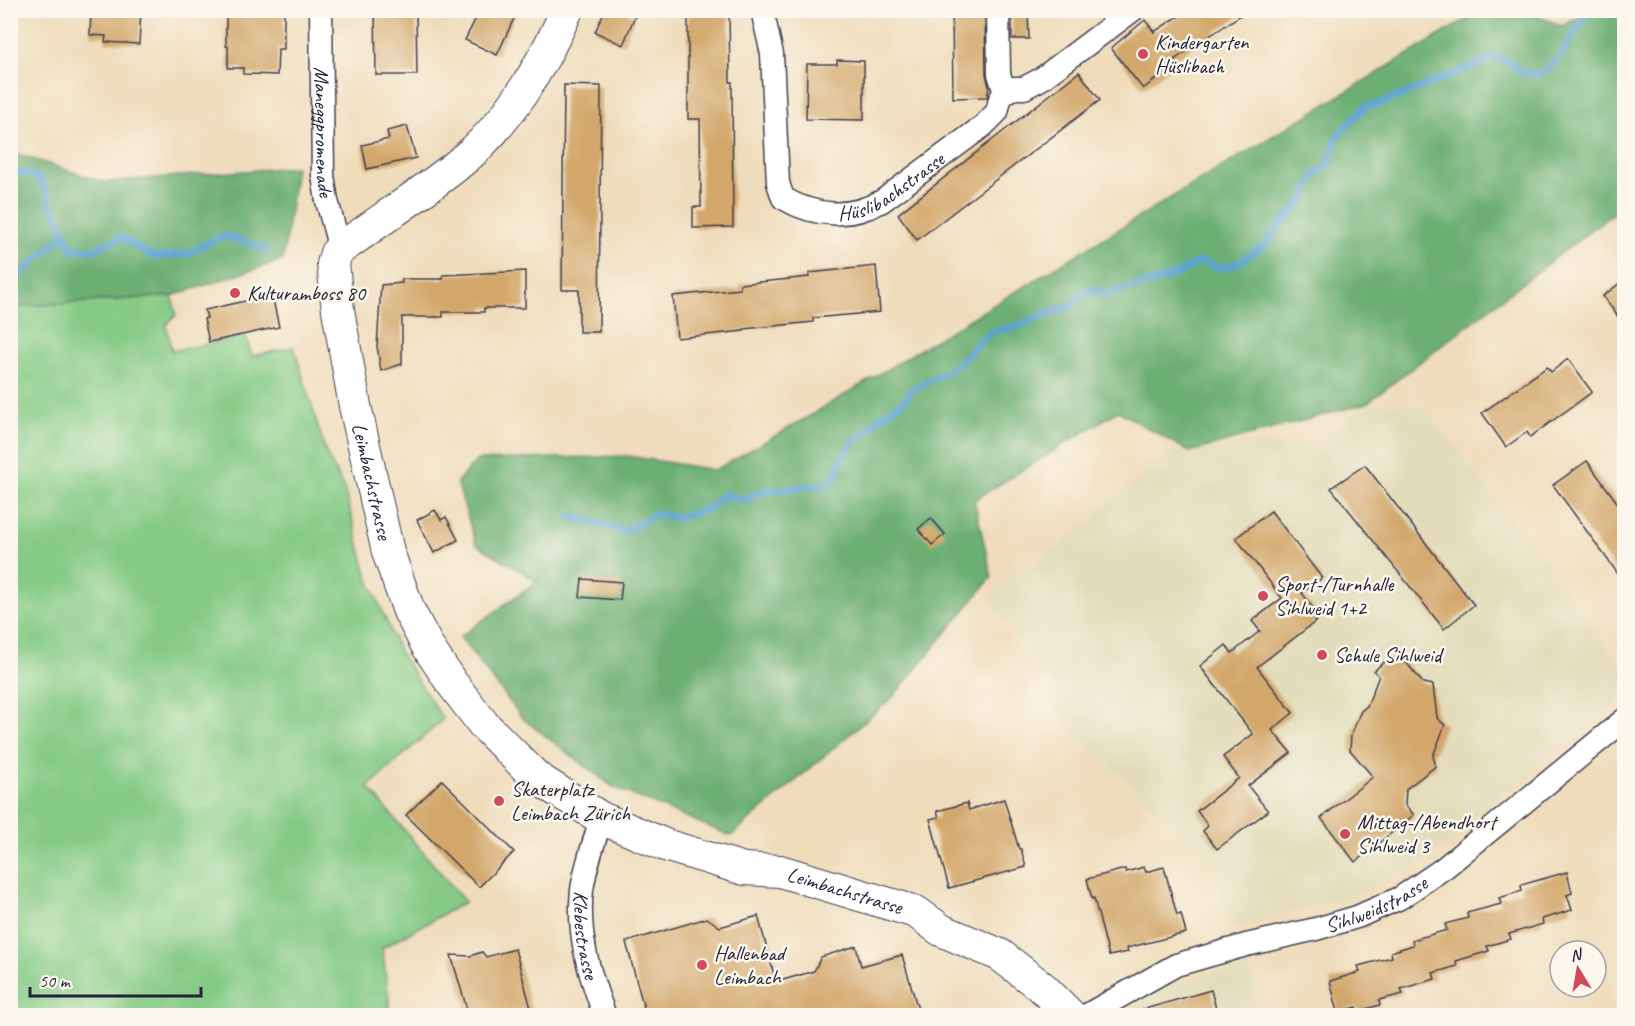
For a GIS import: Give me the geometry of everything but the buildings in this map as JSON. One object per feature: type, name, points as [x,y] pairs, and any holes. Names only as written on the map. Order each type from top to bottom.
[{"type":"street","name":"Maneggpromenade","points":[[321,10],[323,175],[327,201],[340,249]]},
{"type":"street","points":[[340,249],[457,165],[493,130],[516,102],[549,50],[567,10]]},
{"type":"street","name":"Hüslibachstrasse","points":[[762,10],[772,54],[777,183],[783,198],[813,212],[848,213],[867,209],[882,201],[983,126],[997,112],[1000,99],[1005,93]]},
{"type":"street","points":[[998,10],[999,74],[1005,93],[1014,88],[1024,88],[1041,79],[1133,10]]},
{"type":"street","name":"Leimbachstrasse","points":[[340,249],[334,259],[334,282],[355,406],[388,552],[409,610],[428,647],[484,725],[537,778],[601,818],[665,845],[744,869],[780,871],[916,912],[942,930],[1000,955],[1044,989],[1071,1016]]},
{"type":"street","name":"Sihlweidstrasse","points":[[1085,1016],[1176,965],[1337,923],[1400,898],[1444,868],[1624,720]]},
{"type":"street","name":"Klebestrasse","points":[[601,818],[582,888],[580,930],[591,978],[605,1016]]},
{"type":"shaded area","name":"Schule Sihlweid","points":[[1367,403],[1423,406],[1571,596],[1624,672],[1624,693],[1430,855],[1402,874],[1366,891],[1234,928],[1230,923],[1213,862],[1045,705],[1060,692],[988,598],[1098,516],[1095,511],[1138,479],[1141,473],[1171,450],[1230,443],[1290,445],[1321,440]]},
{"type":"shaded area","points":[[1248,963],[1257,1000],[1263,1000],[1267,1005],[1264,1010],[1266,1015],[1125,1016],[1139,1002],[1153,994],[1187,980]]},
{"type":"green space","points":[[1480,11],[1525,11],[1562,26],[1591,11],[1611,11],[1624,25],[1624,205],[1367,403],[1190,452],[1118,411],[974,500],[992,577],[892,698],[731,836],[613,787],[523,719],[460,637],[537,581],[476,544],[457,482],[477,460],[628,456],[715,470],[803,420]]},
{"type":"green space","points":[[11,152],[104,182],[296,167],[283,260],[172,296],[13,307],[10,301]]},
{"type":"green space","points":[[172,296],[176,315],[166,325],[172,351],[246,336],[252,356],[294,347],[326,453],[344,488],[368,578],[400,653],[443,719],[368,787],[465,902],[382,948],[391,1015],[11,1015],[10,301],[13,307]]},
{"type":"waterway","points":[[570,516],[626,531],[658,513],[677,518],[710,508],[723,495],[744,500],[759,492],[828,484],[836,477],[839,463],[854,440],[866,433],[878,419],[904,401],[911,390],[956,366],[982,339],[999,329],[1013,328],[1052,311],[1072,306],[1079,297],[1094,289],[1105,295],[1166,278],[1199,261],[1219,268],[1236,264],[1264,246],[1283,221],[1302,202],[1315,174],[1330,163],[1337,136],[1366,106],[1377,105],[1494,58],[1507,60],[1521,72],[1540,75],[1560,56],[1589,10]]},
{"type":"waterway","points":[[10,173],[31,174],[40,179],[72,249],[94,250],[121,237],[154,257],[188,254],[215,239],[228,236],[267,250]]},
{"type":"waterway","points":[[10,283],[64,235]]},
{"type":"place","name":"Kindergarten Hüslibach","points":[[1143,54]]},
{"type":"place","name":"Kulturamboss 80","points":[[235,293]]},
{"type":"place","name":"Sport-/Turnhalle Sihlweid 1+2","points":[[1263,596]]},
{"type":"place","name":"Schule Sihlweid","points":[[1322,655]]},
{"type":"place","name":"Skaterplatz Leimbach Zürich","points":[[499,801]]},
{"type":"place","name":"Mittag-/Abendhort Sihlweid 3","points":[[1345,834]]},
{"type":"place","name":"Hallenbad Leimbach","points":[[702,965]]}]
